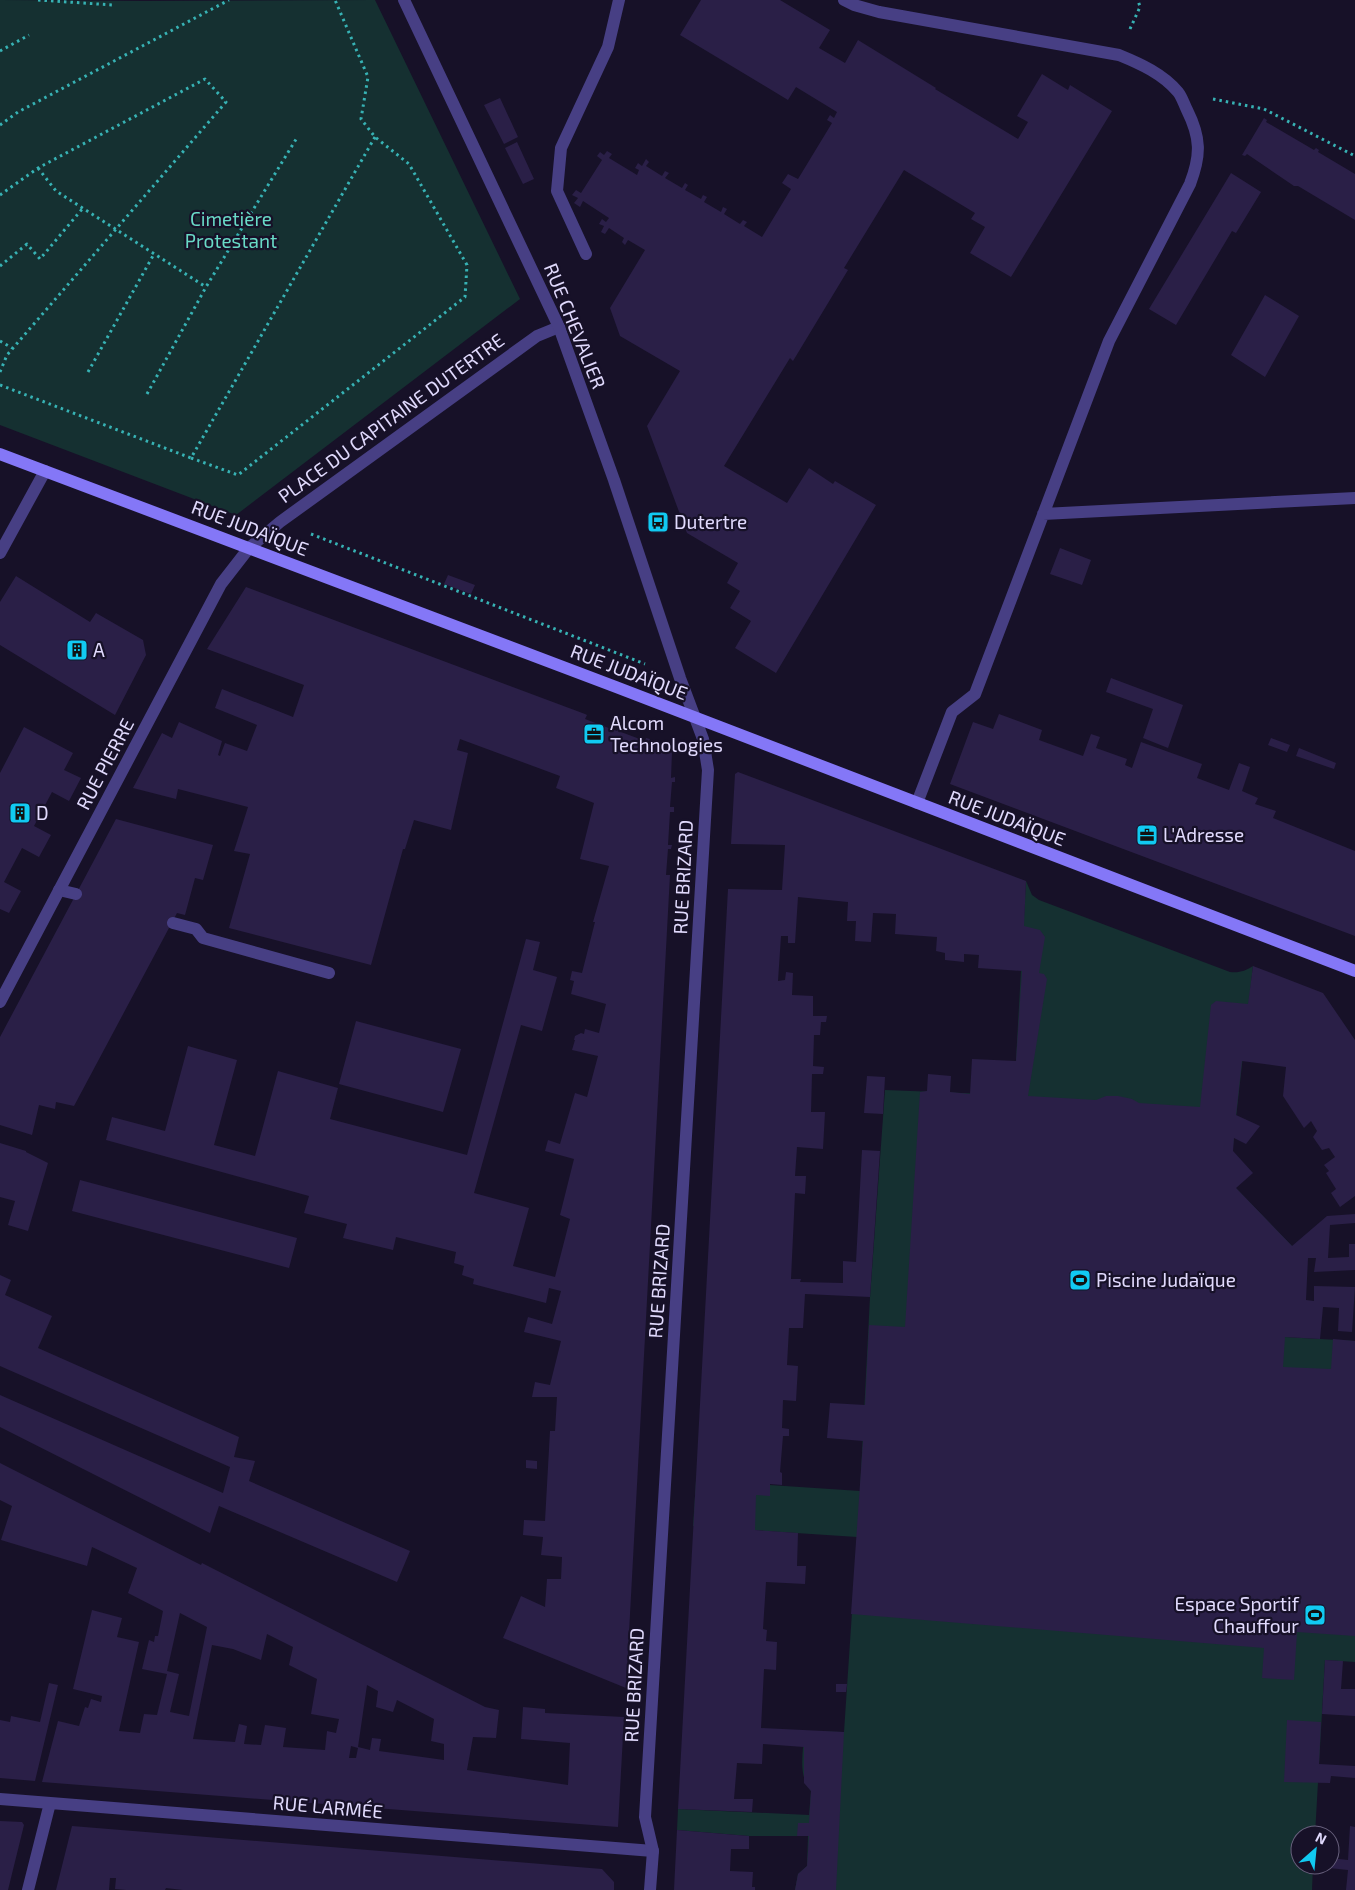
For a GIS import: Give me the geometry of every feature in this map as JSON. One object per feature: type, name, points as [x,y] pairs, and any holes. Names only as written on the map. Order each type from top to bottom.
[{"type":"main road","name":"RUE JUDAÏQUE","points":[[0,454],[1355,971]]},
{"type":"street","name":"RUE CHEVALIER","points":[[404,0],[559,327],[614,480],[680,678]]},
{"type":"street","points":[[586,254],[557,191],[561,148],[608,47],[619,0]]},
{"type":"street","points":[[844,0],[854,5],[880,12],[1120,55],[1143,65],[1162,77],[1179,93],[1191,118],[1198,139],[1198,164],[1109,341],[974,694],[952,712],[917,803]]},
{"type":"street","name":"PLACE DU CAPITAINE DUTERTRE","points":[[249,548],[266,532],[537,336],[559,327]]},
{"type":"street","points":[[0,553],[45,471]]},
{"type":"street","points":[[1043,514],[1355,498]]},
{"type":"street","name":"RUE PIERRE","points":[[0,1002],[221,584],[249,548]]},
{"type":"street","name":"RUE BRIZARD","points":[[650,1890],[653,1852],[645,1818],[708,770],[703,739],[680,678]]},
{"type":"street","points":[[59,890],[76,894]]},
{"type":"street","points":[[173,923],[196,930],[204,938],[328,973]]},
{"type":"street","name":"RUE LARMÉE","points":[[0,1799],[653,1852]]},
{"type":"street","points":[[28,1890],[50,1803]]},
{"type":"path","points":[[38,0],[113,6]]},
{"type":"path","points":[[0,125],[18,112],[229,0]]},
{"type":"path","points":[[0,385],[238,476],[465,297],[466,265],[409,164],[375,137],[361,119],[368,77],[334,0]]},
{"type":"path","points":[[0,51],[29,35]]},
{"type":"path","points":[[0,195],[38,168],[205,79],[226,102],[12,348],[7,354],[0,372]]},
{"type":"path","points":[[1208,98],[1264,109],[1355,156]]},
{"type":"path","points":[[147,394],[206,287],[298,136]]},
{"type":"path","points":[[191,458],[375,137]]},
{"type":"path","points":[[38,168],[56,191],[206,287]]},
{"type":"path","points":[[0,266],[27,244],[40,259],[83,208]]},
{"type":"path","points":[[88,372],[154,254]]},
{"type":"path","points":[[0,341],[12,348]]},
{"type":"path","points":[[280,522],[680,678]]},
{"type":"green space","name":"Cimetière Protestant","points":[[0,0],[375,0],[520,299],[236,515],[0,425]]},
{"type":"green space","name":"Piscine Judaïque","points":[[1026,881],[1032,895],[1039,900],[1230,972],[1242,971],[1253,966],[1229,1181],[1292,1246],[1285,1337],[1355,1341],[1355,1662],[1325,1660],[1316,1825],[1290,1825],[1290,1875],[1313,1875],[1312,1890],[795,1890],[798,1874],[807,1866],[808,1836],[749,1836],[677,1830],[678,1809],[809,1815],[811,1791],[804,1778],[803,1770],[804,1731],[844,1732],[857,1537],[693,1526],[696,1480],[860,1491],[870,1297],[885,1090],[1014,1095]]},
{"type":"building","points":[[701,0],[780,0],[830,30],[819,48],[845,63],[858,40],[1018,139],[1028,122],[1017,116],[1042,74],[1068,90],[1070,85],[1112,111],[1011,277],[970,253],[985,227],[971,219],[975,213],[904,170],[844,268],[848,270],[793,361],[790,358],[724,466],[787,503],[809,468],[833,484],[835,481],[876,505],[776,673],[735,648],[751,621],[730,608],[740,591],[727,583],[738,563],[687,533],[647,426],[680,371],[620,336],[610,308],[645,250],[628,240],[625,245],[622,242],[624,238],[609,228],[605,234],[601,232],[604,226],[599,224],[602,219],[606,222],[609,218],[583,201],[580,207],[574,203],[578,198],[572,195],[576,190],[581,193],[602,160],[597,156],[600,152],[604,155],[607,151],[612,154],[609,158],[637,175],[639,170],[635,168],[638,163],[642,166],[646,159],[649,162],[646,166],[662,176],[665,171],[669,173],[665,178],[682,188],[685,183],[688,185],[685,190],[701,199],[703,195],[707,197],[704,202],[721,212],[723,207],[727,209],[724,214],[740,224],[743,220],[747,222],[744,226],[762,237],[791,189],[782,183],[788,174],[798,179],[832,123],[827,120],[830,115],[834,118],[837,112],[796,87],[788,100],[680,35]]},
{"type":"building","points":[[500,98],[518,137],[504,144],[484,105]]},
{"type":"building","points":[[1264,118],[1267,120],[1266,122],[1314,150],[1316,148],[1319,150],[1318,152],[1355,174],[1355,220],[1298,186],[1294,186],[1247,154],[1245,156],[1242,155]]},
{"type":"building","points":[[517,142],[534,179],[523,184],[505,148]]},
{"type":"building","points":[[1231,173],[1261,192],[1236,233],[1232,231],[1176,325],[1149,309]]},
{"type":"building","points":[[1265,295],[1299,316],[1265,377],[1231,355]]},
{"type":"building","points":[[1060,548],[1091,560],[1082,585],[1050,574]]},
{"type":"building","points":[[448,575],[475,585],[471,594],[444,584]]},
{"type":"building","name":"A","points":[[16,576],[90,622],[96,613],[143,640],[146,655],[115,715],[0,645],[0,602]]},
{"type":"building","points":[[246,587],[585,714],[587,715],[585,719],[606,727],[617,731],[619,727],[622,728],[621,732],[645,741],[646,738],[650,739],[648,743],[672,752],[671,778],[675,777],[675,782],[672,782],[670,807],[674,807],[674,812],[670,812],[668,845],[672,845],[671,849],[668,849],[666,875],[670,875],[626,1688],[503,1638],[521,1596],[545,1607],[547,1579],[561,1579],[562,1557],[541,1555],[543,1537],[523,1535],[524,1520],[545,1521],[550,1431],[555,1431],[557,1397],[532,1397],[535,1382],[550,1385],[561,1341],[524,1332],[528,1317],[552,1324],[561,1291],[549,1288],[546,1303],[473,1284],[474,1279],[462,1275],[464,1266],[454,1263],[456,1252],[396,1237],[393,1250],[343,1238],[347,1224],[304,1213],[309,1196],[106,1140],[112,1117],[165,1131],[188,1046],[237,1060],[214,1145],[255,1156],[278,1071],[338,1088],[330,1119],[467,1155],[526,939],[540,942],[533,970],[557,977],[542,1031],[521,1025],[474,1193],[529,1208],[513,1266],[555,1277],[570,1219],[560,1215],[574,1159],[545,1151],[548,1140],[560,1144],[575,1093],[587,1097],[598,1056],[572,1050],[574,1040],[575,1036],[581,1033],[584,1034],[585,1029],[599,1033],[606,1004],[571,994],[574,981],[570,980],[572,971],[582,973],[595,922],[593,922],[609,866],[580,859],[594,803],[556,788],[560,776],[460,739],[457,750],[468,753],[451,830],[414,820],[405,849],[403,849],[371,965],[229,928],[250,854],[234,851],[248,807],[178,789],[176,799],[133,788],[162,733],[172,738],[179,722],[222,741],[218,755],[220,756],[225,743],[247,751],[257,725],[215,708],[222,689],[293,717],[304,685],[207,649]]},
{"type":"building","points":[[1111,678],[1183,705],[1168,748],[1143,738],[1153,709],[1106,692]]},
{"type":"building","points":[[999,714],[1042,730],[1039,740],[1083,756],[1091,734],[1100,737],[1096,748],[1127,759],[1125,765],[1132,768],[1141,742],[1202,764],[1197,778],[1229,790],[1239,763],[1250,767],[1242,791],[1258,798],[1255,804],[1276,811],[1273,818],[1355,851],[1355,936],[950,784],[973,722],[993,729]]},
{"type":"building","name":"D","points":[[24,727],[73,753],[64,770],[81,778],[69,801],[52,792],[34,826],[51,835],[39,857],[22,848],[4,882],[21,891],[9,913],[0,909],[0,773]]},
{"type":"building","points":[[1271,738],[1290,745],[1287,752],[1268,745]]},
{"type":"building","points":[[1299,748],[1336,763],[1334,769],[1296,756]]},
{"type":"building","points":[[738,772],[1026,881],[1024,926],[1040,930],[1045,937],[1039,973],[1044,974],[1047,979],[1028,1096],[1096,1100],[1106,1096],[1118,1096],[1132,1099],[1139,1103],[1200,1107],[1211,1005],[1216,1001],[1248,1004],[1253,966],[1323,993],[1355,1040],[1355,1196],[1340,1207],[1331,1193],[1336,1189],[1326,1173],[1329,1171],[1324,1165],[1335,1157],[1329,1148],[1322,1150],[1313,1137],[1317,1131],[1311,1121],[1304,1128],[1283,1096],[1286,1067],[1242,1061],[1236,1115],[1260,1126],[1246,1144],[1234,1138],[1233,1151],[1253,1173],[1236,1188],[1292,1246],[1327,1216],[1355,1214],[1355,1223],[1330,1225],[1328,1258],[1349,1257],[1349,1244],[1355,1244],[1355,1270],[1314,1272],[1316,1258],[1308,1258],[1306,1300],[1314,1301],[1314,1286],[1355,1287],[1352,1332],[1338,1331],[1339,1308],[1323,1307],[1320,1339],[1285,1337],[1283,1367],[1331,1369],[1333,1339],[1355,1341],[1355,1636],[1297,1632],[1294,1680],[1262,1678],[1264,1648],[851,1614],[863,1441],[827,1438],[830,1403],[865,1405],[869,1325],[905,1327],[920,1092],[927,1091],[928,1074],[951,1076],[950,1092],[970,1094],[972,1059],[1016,1061],[1022,971],[978,968],[979,955],[964,954],[964,962],[945,960],[945,953],[936,951],[937,937],[895,934],[896,914],[873,913],[871,942],[855,941],[856,921],[847,921],[848,902],[798,897],[795,943],[788,943],[788,936],[781,936],[778,981],[785,980],[786,972],[793,973],[792,995],[813,996],[813,1016],[827,1016],[826,1022],[821,1022],[820,1035],[814,1035],[813,1066],[824,1067],[823,1074],[812,1074],[811,1112],[825,1112],[823,1149],[797,1147],[795,1176],[806,1176],[805,1194],[795,1193],[791,1279],[801,1279],[800,1282],[843,1283],[843,1261],[856,1262],[862,1150],[880,1151],[870,1297],[805,1294],[803,1328],[789,1328],[787,1365],[798,1366],[796,1401],[783,1400],[782,1428],[789,1429],[789,1436],[783,1436],[780,1472],[782,1473],[782,1485],[770,1484],[770,1496],[756,1495],[755,1530],[798,1533],[797,1566],[806,1566],[805,1584],[766,1582],[763,1629],[767,1630],[766,1641],[777,1642],[776,1670],[764,1669],[761,1728],[844,1732],[836,1890],[795,1890],[798,1874],[807,1866],[809,1836],[797,1836],[798,1823],[809,1823],[811,1791],[804,1783],[804,1747],[763,1744],[762,1764],[737,1763],[734,1799],[753,1799],[752,1812],[678,1809],[728,889],[782,890],[785,845],[731,844],[735,774]]},
{"type":"building","points":[[116,819],[213,845],[203,880],[195,878],[185,915],[177,913],[74,1106],[56,1102],[55,1109],[39,1105],[32,1135],[0,1125],[0,1037]]},
{"type":"building","points":[[356,1021],[461,1049],[443,1112],[339,1084]]},
{"type":"building","points":[[867,1076],[885,1077],[883,1114],[864,1113]]},
{"type":"building","points":[[0,1143],[26,1151],[48,1163],[28,1231],[8,1225],[15,1201],[0,1197]]},
{"type":"building","points":[[80,1180],[297,1238],[289,1268],[72,1211]]},
{"type":"building","points":[[0,1275],[11,1280],[5,1295],[52,1316],[38,1348],[239,1437],[234,1457],[255,1461],[249,1481],[410,1551],[397,1582],[219,1506],[210,1533],[0,1427],[0,1395],[223,1493],[230,1467],[0,1366]]},
{"type":"building","points":[[526,1460],[537,1461],[537,1469],[526,1468]]},
{"type":"building","points":[[0,1463],[485,1707],[499,1710],[496,1738],[473,1737],[467,1770],[568,1785],[570,1743],[521,1739],[523,1707],[545,1709],[545,1713],[624,1717],[618,1827],[42,1782],[58,1721],[79,1726],[85,1707],[88,1708],[91,1699],[101,1702],[102,1696],[73,1689],[92,1610],[122,1618],[117,1637],[139,1642],[119,1731],[140,1733],[144,1714],[157,1715],[167,1674],[142,1669],[149,1640],[154,1642],[155,1636],[158,1636],[163,1611],[128,1593],[137,1568],[92,1547],[87,1566],[1,1540],[12,1506],[0,1500]],"holes":[[[180,1613],[207,1627],[189,1716],[170,1712],[179,1674],[167,1671]],[[267,1634],[293,1647],[289,1665],[317,1679],[311,1714],[339,1719],[336,1733],[327,1731],[325,1750],[283,1747],[286,1728],[265,1725],[261,1745],[244,1744],[247,1726],[239,1724],[235,1742],[193,1739],[212,1645],[233,1649],[261,1660]],[[367,1685],[378,1691],[376,1707],[393,1712],[397,1700],[434,1719],[431,1741],[444,1744],[444,1760],[379,1751],[381,1739],[372,1738],[370,1750],[358,1747]],[[351,1746],[358,1748],[356,1758],[349,1758]]]},
{"type":"building","points":[[1325,1660],[1343,1661],[1341,1689],[1355,1689],[1355,1716],[1322,1714]]},
{"type":"building","points":[[49,1683],[58,1685],[35,1781],[0,1778],[0,1720],[10,1722],[11,1716],[40,1722]]},
{"type":"building","points":[[836,1684],[847,1684],[846,1692],[836,1692]]},
{"type":"building","points":[[1287,1720],[1321,1722],[1319,1764],[1355,1766],[1355,1778],[1331,1776],[1330,1783],[1284,1782]]},
{"type":"building","points":[[0,1821],[22,1822],[24,1825],[8,1890],[0,1890]]},
{"type":"building","points":[[72,1826],[602,1869],[614,1882],[614,1890],[183,1890],[166,1888],[165,1890],[126,1890],[115,1889],[116,1878],[110,1878],[109,1890],[56,1890]]},
{"type":"building","points":[[1350,1826],[1355,1827],[1355,1890],[1346,1890],[1348,1870],[1340,1869],[1340,1859],[1348,1860]]},
{"type":"building","points":[[677,1830],[749,1836],[749,1849],[731,1849],[730,1871],[753,1872],[752,1887],[755,1887],[755,1890],[674,1890]]},
{"type":"place","name":"Dutertre","points":[[658,522]]},
{"type":"place","name":"A","points":[[77,650]]},
{"type":"place","name":"Alcom Technologies","points":[[594,734]]},
{"type":"place","name":"D","points":[[20,813]]},
{"type":"place","name":"L'Adresse","points":[[1147,835]]},
{"type":"place","name":"Piscine Judaïque","points":[[1080,1280]]},
{"type":"place","name":"Espace Sportif Chauffour","points":[[1315,1615]]}]
